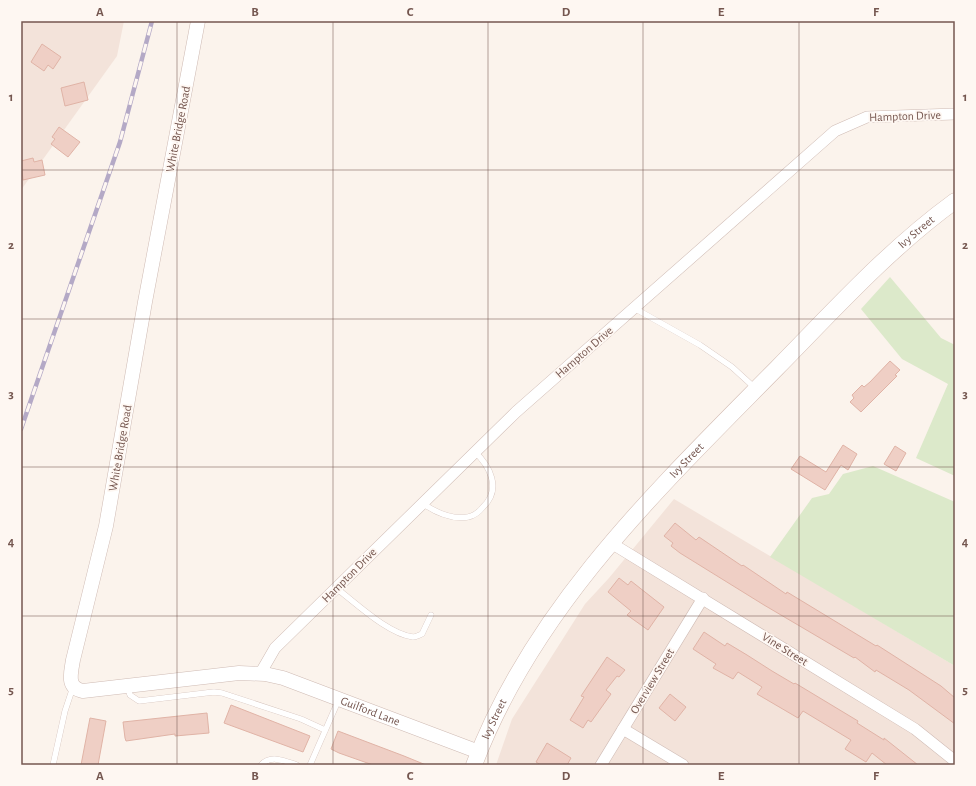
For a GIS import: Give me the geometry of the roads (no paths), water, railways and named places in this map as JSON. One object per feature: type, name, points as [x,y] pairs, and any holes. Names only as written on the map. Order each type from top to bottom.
[{"type":"main road","name":"Ivy Street","points":[[476,758],[499,708],[536,642],[585,573],[634,515],[756,389],[895,250],[955,201]]},
{"type":"street","name":"White Bridge Road","points":[[73,686],[70,678],[73,660],[106,526],[145,302],[198,21]]},
{"type":"street","name":"Hampton Drive","points":[[260,674],[275,648],[474,451],[516,412],[835,131],[867,117],[955,114]]},
{"type":"street","name":"Vine Street","points":[[611,543],[915,729],[955,762]]},
{"type":"street","name":"Overview Street","points":[[601,765],[703,598]]},
{"type":"street","points":[[73,686],[83,691],[239,673],[260,674]]},
{"type":"street","name":"Guilford Lane","points":[[260,674],[283,678],[339,698],[476,758]]},
{"type":"street","points":[[623,729],[683,765]]},
{"type":"lane","points":[[634,308],[700,345],[732,367],[756,389]]},
{"type":"lane","points":[[422,503],[432,510],[456,517],[468,517],[482,508],[491,495],[492,477],[488,467],[474,451]]},
{"type":"lane","points":[[336,588],[383,623],[413,637],[422,634],[431,615]]},
{"type":"lane","points":[[53,765],[65,711],[73,686]]},
{"type":"lane","points":[[127,686],[130,695],[140,701],[222,692],[300,719],[325,730]]},
{"type":"lane","points":[[310,765],[339,698]]},
{"type":"lane","points":[[261,765],[268,759],[276,758],[297,765]]},
{"type":"railway","points":[[21,429],[120,142],[152,21]]}]
